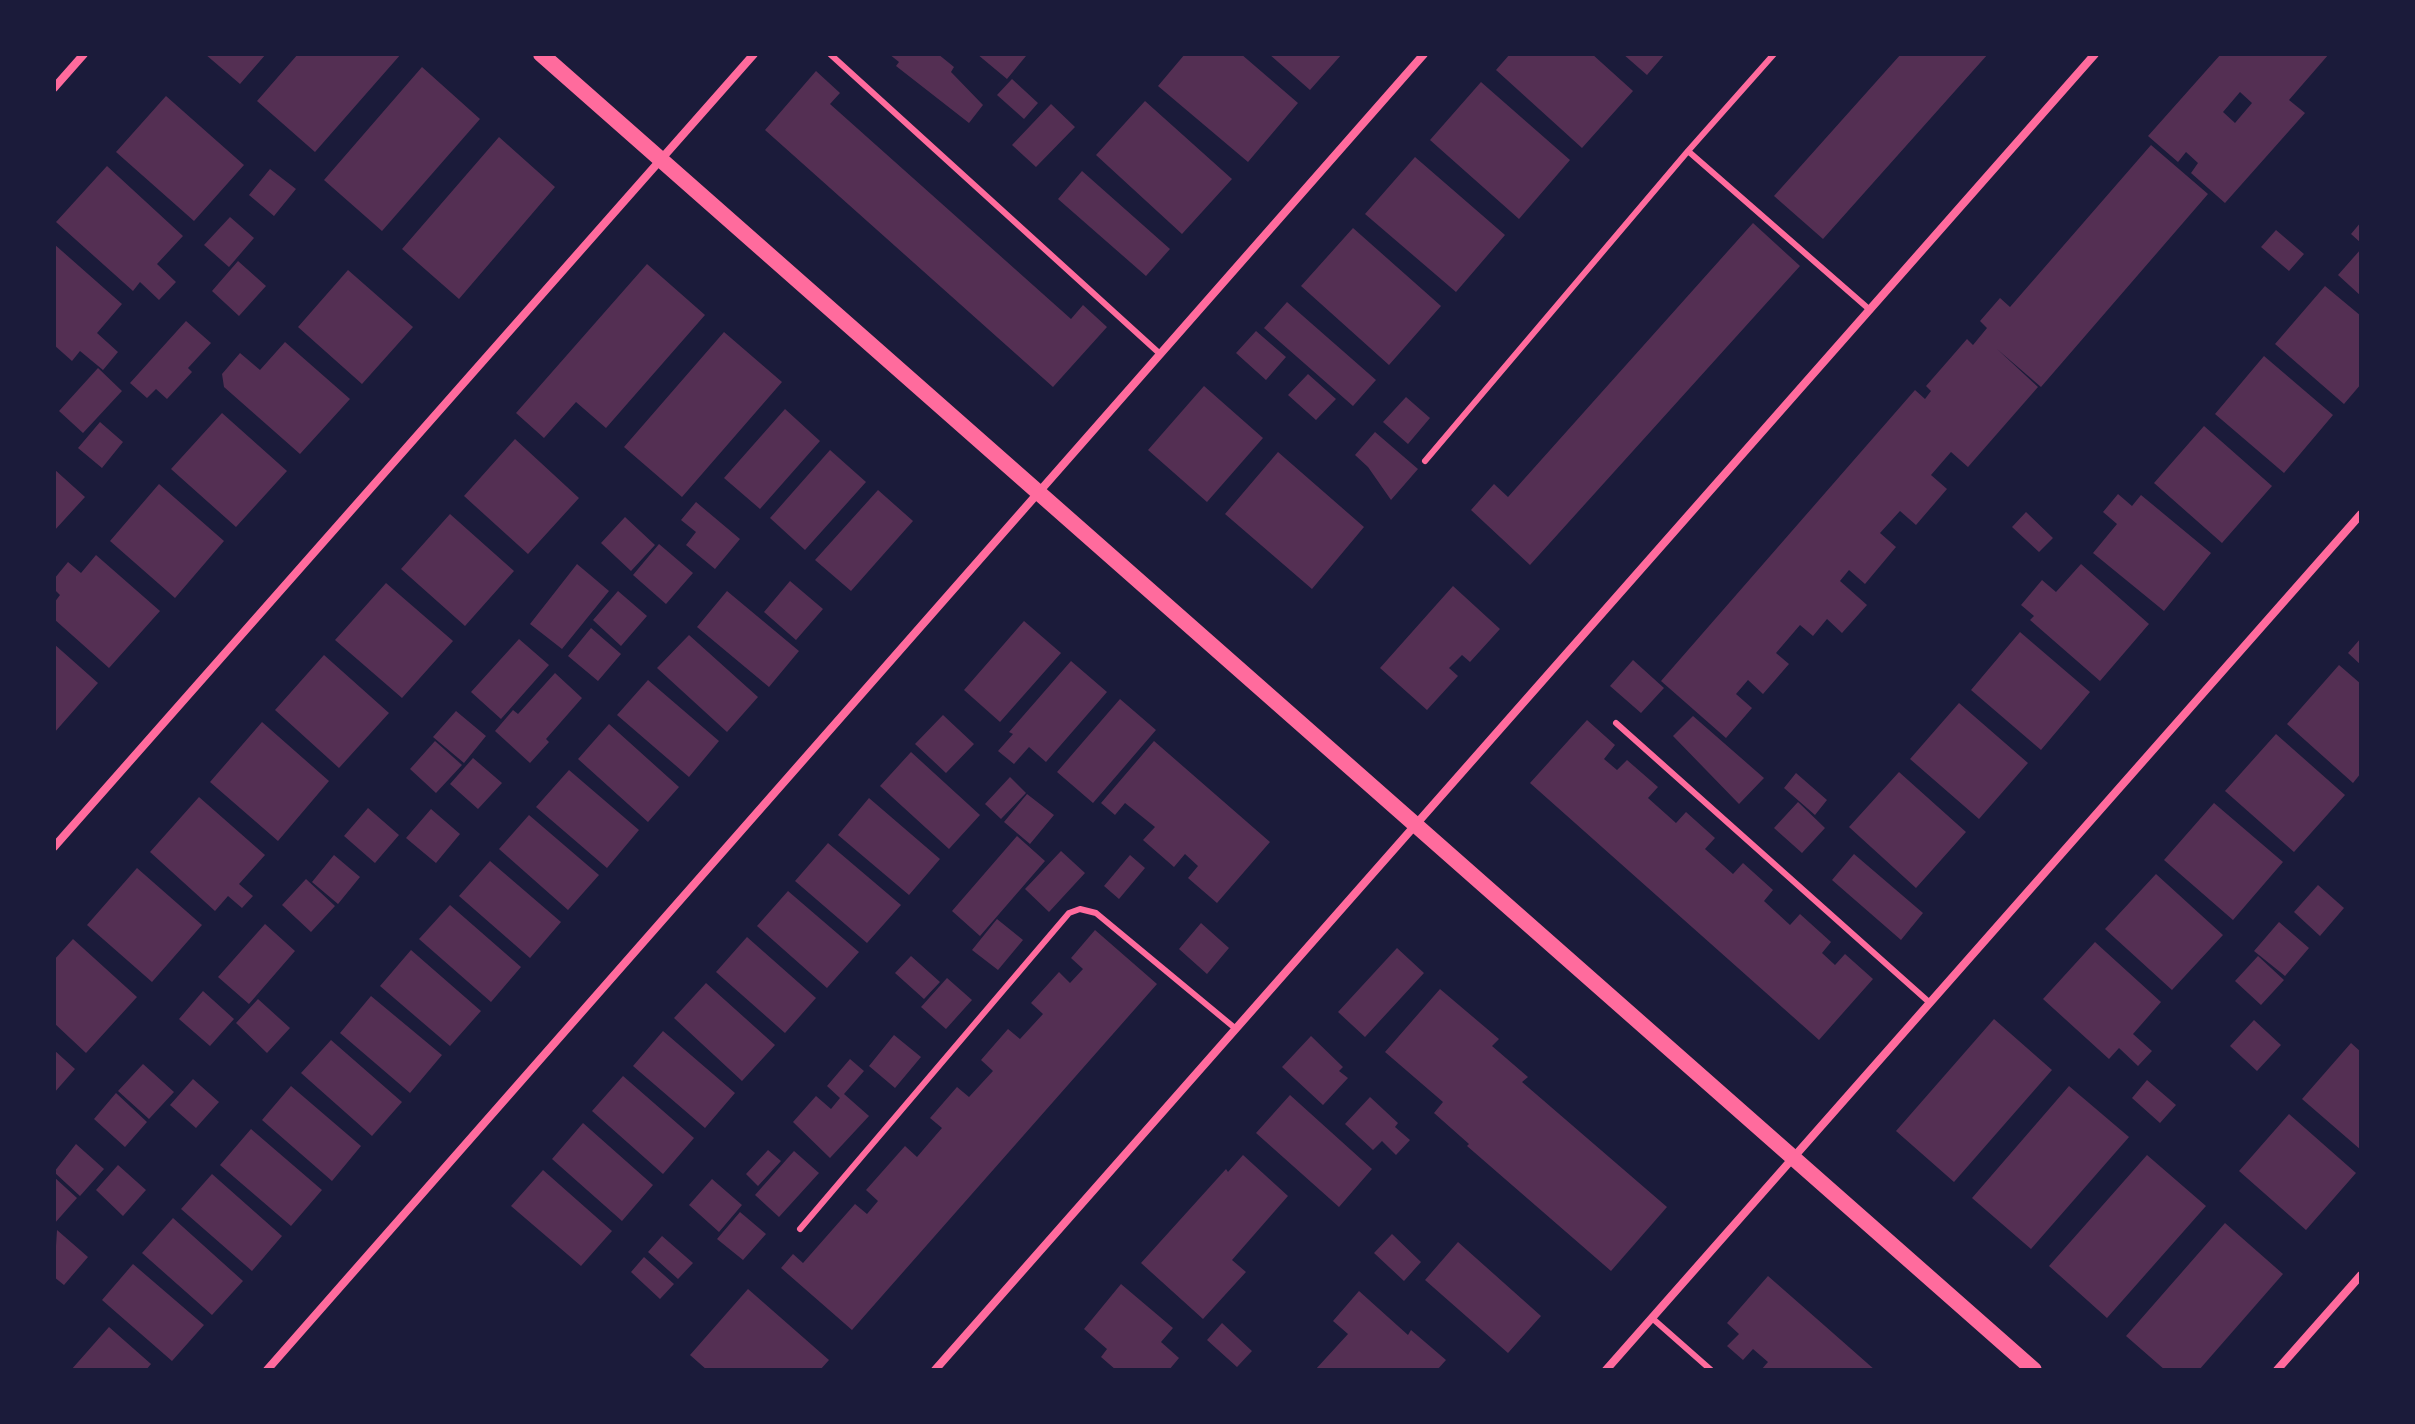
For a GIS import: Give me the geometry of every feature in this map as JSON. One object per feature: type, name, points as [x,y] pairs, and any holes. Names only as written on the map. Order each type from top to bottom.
[{"type":"main road","points":[[541,54],[2034,1370]]},
{"type":"street","points":[[54,88],[84,54]]},
{"type":"street","points":[[54,847],[754,54]]},
{"type":"street","points":[[267,1370],[1424,54]]},
{"type":"street","points":[[935,1370],[2095,54]]},
{"type":"street","points":[[1606,1370],[2361,514]]},
{"type":"street","points":[[2277,1370],[2361,1275]]},
{"type":"lane","points":[[830,54],[1159,353]]},
{"type":"lane","points":[[1425,461],[1774,54]]},
{"type":"lane","points":[[1688,151],[1870,310]]},
{"type":"lane","points":[[1616,723],[1930,1003]]},
{"type":"lane","points":[[800,1229],[1069,913],[1080,909],[1096,913],[1236,1029]]},
{"type":"lane","points":[[1652,1318],[1711,1370]]},
{"type":"building","points":[[205,54],[266,54],[240,84]]},
{"type":"building","points":[[298,54],[401,54],[315,152],[257,101]]},
{"type":"building","points":[[889,54],[938,54],[954,67],[951,72],[983,105],[969,123],[896,66],[899,62]]},
{"type":"building","points":[[977,54],[1024,54],[1026,56],[1007,79]]},
{"type":"building","points":[[1185,54],[1241,54],[1298,103],[1248,162],[1158,86]]},
{"type":"building","points":[[1269,54],[1342,54],[1310,90]]},
{"type":"building","points":[[1510,54],[1592,54],[1633,91],[1582,148],[1496,70]]},
{"type":"building","points":[[1623,54],[1665,54],[1647,75]]},
{"type":"building","points":[[1901,54],[1988,54],[1823,239],[1774,196]]},
{"type":"building","points":[[2221,54],[2329,54],[2289,100],[2305,113],[2225,203],[2191,173],[2198,163],[2186,152],[2178,162],[2148,136]],"holes":[[[2240,92],[2252,103],[2235,123],[2223,112]]]},
{"type":"building","points":[[422,67],[480,119],[382,231],[324,180]]},
{"type":"building","points":[[816,71],[840,93],[830,104],[1071,319],[1083,305],[1107,327],[1053,387],[765,130]]},
{"type":"building","points":[[1012,79],[1038,103],[1024,119],[997,95]]},
{"type":"building","points":[[1481,82],[1570,160],[1519,219],[1430,140]]},
{"type":"building","points":[[166,96],[244,165],[194,221],[116,152]]},
{"type":"building","points":[[1145,101],[1232,179],[1182,234],[1096,155]]},
{"type":"building","points":[[1051,104],[1075,127],[1036,167],[1012,145]]},
{"type":"building","points":[[499,137],[555,187],[459,299],[402,249]]},
{"type":"building","points":[[2151,145],[2208,194],[2041,387],[1997,349],[2038,387],[1968,467],[1951,452],[1931,475],[1947,489],[1916,525],[1900,511],[1880,533],[1896,547],[1865,584],[1849,570],[1840,581],[1867,605],[1842,633],[1827,619],[1813,636],[1800,625],[1776,653],[1789,664],[1763,694],[1748,680],[1736,694],[1752,708],[1726,738],[1661,681],[1915,390],[1925,399],[1931,391],[1926,386],[1967,339],[1973,345],[1987,328],[1980,321],[2000,298],[2010,307]]},
{"type":"building","points":[[1415,157],[1505,235],[1456,292],[1365,214]]},
{"type":"building","points":[[107,166],[183,236],[157,264],[176,282],[159,300],[140,282],[133,291],[56,222]]},
{"type":"building","points":[[270,169],[296,189],[274,216],[249,195]]},
{"type":"building","points":[[1082,171],[1170,249],[1146,276],[1058,199]]},
{"type":"building","points":[[230,217],[254,238],[229,267],[204,245]]},
{"type":"building","points":[[2361,222],[2361,243],[2351,234]]},
{"type":"building","points":[[1753,223],[1800,266],[1530,565],[1471,510],[1494,484],[1508,497]]},
{"type":"building","points":[[1353,228],[1441,306],[1389,365],[1301,286]]},
{"type":"building","points":[[2276,230],[2304,254],[2289,271],[2261,247]]},
{"type":"building","points":[[54,244],[122,304],[97,333],[118,352],[103,370],[80,351],[72,361],[54,345]]},
{"type":"building","points":[[2361,249],[2361,296],[2338,275]]},
{"type":"building","points":[[238,261],[266,286],[239,316],[212,291]]},
{"type":"building","points":[[647,264],[705,315],[606,428],[576,402],[544,438],[516,413]]},
{"type":"building","points":[[348,270],[413,327],[362,384],[298,327]]},
{"type":"building","points":[[2325,286],[2361,316],[2361,384],[2344,404],[2275,344]]},
{"type":"building","points":[[1287,302],[1376,380],[1353,406],[1264,328]]},
{"type":"building","points":[[186,321],[211,343],[188,368],[192,372],[167,399],[156,389],[147,398],[130,383]]},
{"type":"building","points":[[1256,331],[1286,357],[1266,380],[1236,353]]},
{"type":"building","points":[[724,332],[782,382],[682,497],[624,447]]},
{"type":"building","points":[[285,342],[350,399],[300,454],[224,387],[222,374],[240,353],[260,370]]},
{"type":"building","points":[[2264,356],[2333,415],[2284,473],[2215,414]]},
{"type":"building","points":[[98,368],[122,391],[83,433],[59,411]]},
{"type":"building","points":[[1308,374],[1336,399],[1316,420],[1288,395]]},
{"type":"building","points":[[1204,386],[1263,438],[1207,502],[1148,450]]},
{"type":"building","points":[[1406,397],[1430,418],[1408,444],[1383,422]]},
{"type":"building","points":[[785,409],[820,441],[760,509],[724,478]]},
{"type":"building","points":[[222,413],[287,471],[236,527],[171,469]]},
{"type":"building","points":[[100,422],[123,442],[102,468],[78,448]]},
{"type":"building","points":[[2204,426],[2272,486],[2222,543],[2154,483]]},
{"type":"building","points":[[1375,432],[1418,469],[1391,500],[1368,467],[1355,455]]},
{"type":"building","points":[[515,439],[579,498],[528,554],[464,496]]},
{"type":"building","points":[[830,450],[866,482],[805,550],[770,518]]},
{"type":"building","points":[[1278,452],[1364,527],[1312,589],[1225,514]]},
{"type":"building","points":[[54,469],[85,497],[54,531]]},
{"type":"building","points":[[159,484],[224,541],[175,598],[110,541]]},
{"type":"building","points":[[878,490],[913,521],[851,591],[815,560]]},
{"type":"building","points":[[2118,494],[2132,506],[2141,495],[2211,553],[2164,611],[2093,553],[2117,524],[2103,512]]},
{"type":"building","points":[[696,502],[740,539],[715,569],[686,545],[696,532],[681,520]]},
{"type":"building","points":[[2026,512],[2053,538],[2039,552],[2012,527]]},
{"type":"building","points":[[450,514],[514,571],[465,626],[401,569]]},
{"type":"building","points":[[625,517],[655,545],[631,571],[601,543]]},
{"type":"building","points":[[659,544],[693,573],[666,604],[633,575]]},
{"type":"building","points":[[96,555],[160,611],[109,668],[54,619],[54,603],[60,595],[54,589],[54,579],[68,562],[81,573]]},
{"type":"building","points":[[577,564],[609,591],[562,649],[530,624]]},
{"type":"building","points":[[2081,564],[2149,624],[2100,681],[2030,620],[2034,616],[2021,605],[2042,580],[2056,592]]},
{"type":"building","points":[[790,581],[823,609],[796,640],[764,612]]},
{"type":"building","points":[[386,583],[453,641],[402,698],[335,640]]},
{"type":"building","points":[[1453,586],[1500,629],[1470,662],[1462,655],[1449,668],[1458,676],[1427,710],[1380,668]]},
{"type":"building","points":[[618,591],[647,616],[621,646],[593,620]]},
{"type":"building","points":[[727,591],[799,651],[769,687],[697,627]]},
{"type":"building","points":[[1024,621],[1061,653],[1000,722],[964,690]]},
{"type":"building","points":[[591,628],[621,654],[598,681],[568,656]]},
{"type":"building","points":[[2020,632],[2090,692],[2041,750],[1971,690]]},
{"type":"building","points":[[689,635],[758,697],[727,732],[657,668]]},
{"type":"building","points":[[2361,638],[2361,665],[2348,653]]},
{"type":"building","points":[[519,639],[549,665],[501,719],[471,692]]},
{"type":"building","points":[[54,644],[98,683],[54,733]]},
{"type":"building","points":[[324,655],[389,713],[339,768],[275,710]]},
{"type":"building","points":[[1633,660],[1664,688],[1641,713],[1610,686]]},
{"type":"building","points":[[1071,661],[1107,692],[1046,762],[1029,747],[1014,764],[998,751],[1013,734],[1009,732]]},
{"type":"building","points":[[2339,665],[2361,684],[2361,773],[2353,783],[2287,724]]},
{"type":"building","points":[[555,673],[582,698],[546,739],[549,742],[530,763],[495,731],[513,710],[518,714]]},
{"type":"building","points":[[648,680],[719,741],[689,777],[617,715]]},
{"type":"building","points":[[1120,699],[1156,730],[1093,803],[1057,772]]},
{"type":"building","points":[[1959,703],[2028,763],[1979,819],[1910,759]]},
{"type":"building","points":[[456,711],[486,736],[464,763],[433,737]]},
{"type":"building","points":[[943,715],[974,744],[946,773],[915,744]]},
{"type":"building","points":[[1693,716],[1764,778],[1739,804],[1673,736]]},
{"type":"building","points":[[1587,720],[1615,745],[1604,759],[1617,770],[1627,760],[1658,787],[1648,798],[1676,823],[1686,812],[1715,838],[1705,849],[1733,874],[1743,863],[1773,890],[1764,901],[1790,925],[1800,914],[1831,942],[1822,953],[1835,965],[1845,954],[1873,979],[1819,1040],[1530,783]]},
{"type":"building","points":[[262,722],[329,781],[278,841],[210,782]]},
{"type":"building","points":[[609,724],[679,787],[648,822],[578,759]]},
{"type":"building","points":[[2276,734],[2345,795],[2294,852],[2225,791]]},
{"type":"building","points":[[435,741],[462,765],[436,793],[410,769]]},
{"type":"building","points":[[1154,741],[1270,842],[1217,903],[1188,878],[1198,866],[1185,854],[1174,867],[1143,840],[1155,827],[1125,803],[1115,815],[1101,803]]},
{"type":"building","points":[[911,752],[980,815],[949,849],[880,786]]},
{"type":"building","points":[[473,758],[502,783],[478,809],[450,784]]},
{"type":"building","points":[[569,770],[639,830],[607,868],[536,807]]},
{"type":"building","points":[[1899,772],[1966,832],[1916,888],[1849,827]]},
{"type":"building","points":[[1796,773],[1827,800],[1815,815],[1784,788]]},
{"type":"building","points":[[1010,777],[1026,793],[1001,819],[985,804]]},
{"type":"building","points":[[1027,794],[1054,815],[1030,844],[1004,822]]},
{"type":"building","points":[[199,797],[265,855],[239,884],[253,896],[242,908],[228,896],[215,911],[150,852]]},
{"type":"building","points":[[869,798],[940,859],[909,895],[838,835]]},
{"type":"building","points":[[1798,802],[1825,828],[1802,853],[1774,828]]},
{"type":"building","points":[[2214,803],[2283,862],[2233,920],[2164,860]]},
{"type":"building","points":[[368,808],[399,835],[375,863],[344,836]]},
{"type":"building","points":[[431,809],[460,834],[436,863],[406,838]]},
{"type":"building","points":[[529,815],[599,875],[568,910],[499,849]]},
{"type":"building","points":[[1017,836],[1045,861],[980,936],[952,911]]},
{"type":"building","points":[[828,843],[901,905],[867,943],[795,881]]},
{"type":"building","points":[[1061,851],[1085,873],[1049,912],[1025,889]]},
{"type":"building","points":[[1854,854],[1923,913],[1901,940],[1832,880]]},
{"type":"building","points":[[334,855],[360,877],[338,904],[312,882]]},
{"type":"building","points":[[1130,855],[1145,868],[1119,899],[1104,886]]},
{"type":"building","points":[[490,861],[561,922],[530,958],[459,896]]},
{"type":"building","points":[[137,868],[202,925],[152,982],[87,925]]},
{"type":"building","points":[[2156,874],[2223,935],[2172,990],[2105,929]]},
{"type":"building","points":[[306,879],[335,906],[311,932],[282,905]]},
{"type":"building","points":[[2318,885],[2344,908],[2320,936],[2294,912]]},
{"type":"building","points":[[788,891],[859,952],[827,988],[757,926]]},
{"type":"building","points":[[450,905],[521,967],[491,1002],[419,939]]},
{"type":"building","points":[[997,919],[1023,940],[998,970],[972,950]]},
{"type":"building","points":[[2279,922],[2309,948],[2285,976],[2254,951]]},
{"type":"building","points":[[1201,923],[1229,948],[1207,974],[1179,949]]},
{"type":"building","points":[[265,924],[295,951],[249,1004],[218,977]]},
{"type":"building","points":[[1095,930],[1157,984],[852,1330],[781,1268],[793,1254],[803,1263],[855,1204],[867,1214],[878,1201],[866,1190],[905,1146],[917,1157],[942,1128],[930,1118],[957,1087],[969,1097],[993,1071],[981,1060],[1008,1029],[1020,1039],[1043,1014],[1031,1003],[1059,972],[1070,983],[1083,969],[1071,958]]},
{"type":"building","points":[[747,937],[816,998],[785,1033],[716,972]]},
{"type":"building","points":[[73,939],[137,997],[86,1053],[54,1023],[54,960]]},
{"type":"building","points":[[2095,942],[2161,1002],[2133,1034],[2152,1051],[2138,1066],[2119,1048],[2109,1059],[2043,999]]},
{"type":"building","points":[[1397,948],[1424,973],[1365,1037],[1338,1012]]},
{"type":"building","points":[[411,950],[481,1011],[450,1046],[380,986]]},
{"type":"building","points":[[911,956],[940,982],[924,999],[895,973]]},
{"type":"building","points":[[2258,956],[2284,980],[2261,1005],[2235,981]]},
{"type":"building","points":[[947,978],[972,1000],[946,1029],[921,1007]]},
{"type":"building","points":[[706,983],[775,1045],[742,1081],[674,1018]]},
{"type":"building","points":[[1440,989],[1499,1039],[1492,1046],[1528,1077],[1522,1082],[1667,1207],[1611,1271],[1467,1146],[1469,1144],[1434,1113],[1443,1102],[1385,1052]]},
{"type":"building","points":[[203,991],[234,1019],[210,1046],[179,1019]]},
{"type":"building","points":[[371,996],[442,1055],[410,1093],[340,1033]]},
{"type":"building","points":[[258,999],[290,1028],[267,1053],[236,1023]]},
{"type":"building","points":[[1994,1019],[2052,1070],[1954,1182],[1896,1131]]},
{"type":"building","points":[[2254,1020],[2281,1045],[2257,1071],[2230,1046]]},
{"type":"building","points":[[663,1031],[735,1093],[705,1128],[633,1066]]},
{"type":"building","points":[[894,1035],[921,1057],[895,1088],[869,1066]]},
{"type":"building","points":[[1311,1036],[1343,1067],[1339,1071],[1348,1078],[1323,1105],[1282,1067]]},
{"type":"building","points":[[331,1040],[402,1102],[372,1136],[301,1073]]},
{"type":"building","points":[[2351,1043],[2361,1052],[2361,1150],[2302,1099]]},
{"type":"building","points":[[54,1050],[75,1069],[54,1093]]},
{"type":"building","points":[[850,1059],[864,1071],[844,1094],[869,1116],[830,1158],[793,1122],[816,1096],[831,1109],[840,1098],[827,1086]]},
{"type":"building","points":[[143,1064],[174,1092],[149,1119],[118,1091]]},
{"type":"building","points":[[623,1076],[694,1138],[663,1174],[592,1111]]},
{"type":"building","points":[[193,1079],[219,1102],[196,1128],[170,1105]]},
{"type":"building","points":[[2147,1080],[2176,1105],[2160,1123],[2132,1098]]},
{"type":"building","points":[[291,1086],[361,1146],[332,1181],[262,1120]]},
{"type":"building","points":[[2069,1086],[2129,1137],[2031,1249],[1972,1198]]},
{"type":"building","points":[[116,1093],[147,1122],[125,1147],[94,1119]]},
{"type":"building","points":[[1290,1095],[1372,1169],[1339,1207],[1256,1133]]},
{"type":"building","points":[[1370,1097],[1398,1123],[1395,1127],[1410,1140],[1396,1155],[1382,1141],[1373,1150],[1345,1124]]},
{"type":"building","points":[[2289,1114],[2356,1173],[2306,1230],[2239,1171]]},
{"type":"building","points":[[583,1123],[653,1185],[622,1221],[552,1159]]},
{"type":"building","points":[[251,1129],[322,1190],[291,1226],[220,1165]]},
{"type":"building","points":[[76,1144],[104,1169],[80,1196],[54,1172]]},
{"type":"building","points":[[768,1150],[781,1161],[758,1186],[746,1174]]},
{"type":"building","points":[[794,1151],[819,1173],[779,1217],[755,1195]]},
{"type":"building","points":[[1243,1155],[1288,1196],[1232,1260],[1246,1272],[1203,1319],[1141,1263],[1226,1169],[1228,1172]]},
{"type":"building","points":[[2147,1155],[2206,1206],[2107,1318],[2049,1266]]},
{"type":"building","points":[[118,1165],[146,1190],[123,1216],[96,1190]]},
{"type":"building","points":[[543,1170],[612,1231],[581,1266],[511,1206]]},
{"type":"building","points":[[212,1174],[282,1236],[252,1271],[181,1209]]},
{"type":"building","points":[[54,1177],[77,1198],[54,1224]]},
{"type":"building","points":[[712,1179],[742,1205],[719,1232],[689,1205]]},
{"type":"building","points":[[740,1212],[766,1234],[743,1260],[717,1239]]},
{"type":"building","points":[[173,1218],[243,1281],[212,1315],[142,1253]]},
{"type":"building","points":[[2225,1223],[2283,1274],[2199,1370],[2165,1370],[2126,1336]]},
{"type":"building","points":[[57,1230],[88,1257],[64,1285],[54,1277]]},
{"type":"building","points":[[1392,1234],[1421,1262],[1404,1281],[1374,1253]]},
{"type":"building","points":[[662,1236],[693,1263],[678,1279],[648,1252]]},
{"type":"building","points":[[1458,1242],[1541,1316],[1508,1353],[1425,1280]]},
{"type":"building","points":[[644,1257],[674,1284],[660,1299],[631,1272]]},
{"type":"building","points":[[133,1264],[204,1325],[172,1361],[102,1300]]},
{"type":"building","points":[[1768,1276],[1875,1370],[1761,1370],[1768,1362],[1753,1349],[1743,1360],[1727,1346],[1739,1334],[1727,1323]]},
{"type":"building","points":[[1121,1284],[1173,1328],[1161,1342],[1179,1358],[1169,1370],[1116,1370],[1101,1357],[1107,1349],[1084,1329]]},
{"type":"building","points":[[748,1289],[829,1360],[820,1370],[707,1370],[690,1355]]},
{"type":"building","points":[[1359,1291],[1408,1335],[1411,1330],[1446,1360],[1437,1370],[1315,1370],[1348,1334],[1333,1321]]},
{"type":"building","points":[[1222,1323],[1252,1351],[1237,1367],[1207,1340]]},
{"type":"building","points":[[109,1327],[151,1364],[146,1370],[71,1370]]}]
